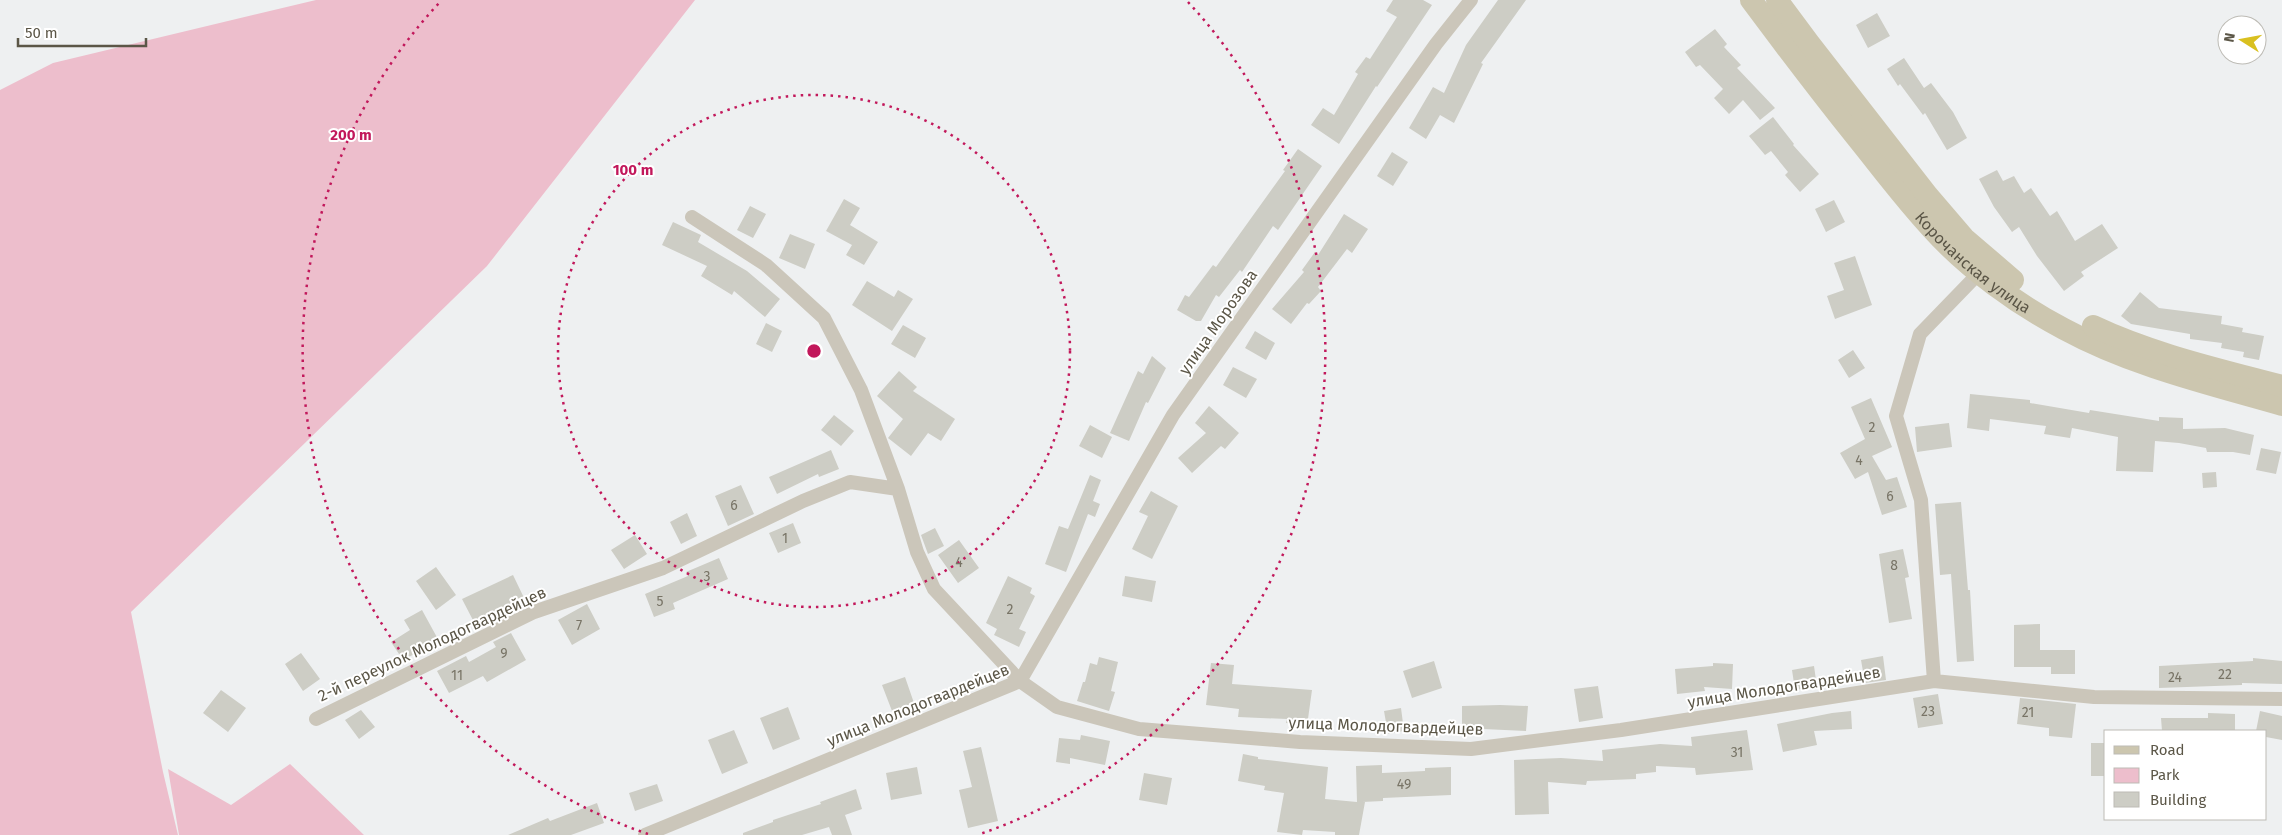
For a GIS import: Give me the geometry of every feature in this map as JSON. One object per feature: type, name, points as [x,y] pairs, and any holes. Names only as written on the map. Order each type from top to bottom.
[{"type":"main road","name":"Корочанская улица","points":[[1751,0],[1794,58],[1910,205],[1945,243],[2009,295],[2064,329],[2114,353],[2197,381],[2282,405]]},
{"type":"main road","name":"Корочанская улица","points":[[1777,0],[1928,196],[1964,238],[2018,284],[2073,318],[2117,338],[2204,366],[2282,386]]},
{"type":"street","name":"улица Морозова","points":[[1020,681],[1173,415],[1431,52],[1471,0]]},
{"type":"street","points":[[692,217],[766,266],[824,318],[861,390],[898,489],[917,552],[934,588],[1020,681]]},
{"type":"street","points":[[1934,681],[1921,500],[1896,416],[1920,334],[1980,272]]},
{"type":"street","name":"2-й переулок Молодогвардейцев","points":[[316,719],[534,612],[663,568],[803,501],[850,482],[898,489]]},
{"type":"street","name":"улица Молодогвардейцев","points":[[645,835],[1020,681],[1057,707],[1140,729],[1300,742],[1471,749],[1621,730],[1934,681],[2094,697],[2282,699]]},
{"type":"green space","points":[[316,0],[695,0],[487,266],[131,612],[163,772],[178,835],[0,835],[0,90],[53,63]]},
{"type":"green space","points":[[290,764],[364,835],[179,835],[168,769],[231,805]]},
{"type":"building","points":[[1393,0],[1423,0],[1432,5],[1376,86],[1339,144],[1311,125],[1323,108],[1334,115],[1358,74],[1355,72],[1366,57],[1370,59],[1397,17],[1386,11]]},
{"type":"building","points":[[1498,0],[1526,0],[1481,63],[1483,64],[1454,123],[1440,115],[1426,139],[1409,128],[1433,87],[1444,93],[1466,45]]},
{"type":"building","points":[[1877,13],[1890,36],[1868,48],[1856,25]]},
{"type":"building","points":[[1715,29],[1727,44],[1724,47],[1741,65],[1737,68],[1775,108],[1760,120],[1743,100],[1729,114],[1714,98],[1723,89],[1700,65],[1696,67],[1685,52]]},
{"type":"building","points":[[1904,58],[1924,88],[1931,83],[1953,112],[1967,138],[1947,150],[1925,113],[1923,115],[1900,84],[1898,86],[1887,69]]},
{"type":"building","points":[[1773,117],[1793,145],[1819,174],[1800,192],[1785,175],[1788,172],[1771,151],[1765,155],[1749,136]]},
{"type":"building","points":[[1298,149],[1322,166],[1278,230],[1273,226],[1242,272],[1240,270],[1219,297],[1216,295],[1201,321],[1196,321],[1177,310],[1185,295],[1189,297],[1213,265],[1216,267],[1285,171],[1283,170]]},
{"type":"building","points":[[1392,152],[1408,162],[1393,186],[1377,176]]},
{"type":"building","points":[[1997,170],[2003,181],[2014,176],[2024,193],[2031,188],[2050,216],[2057,211],[2075,241],[2102,224],[2118,248],[2081,272],[2084,276],[2064,291],[2037,256],[2019,227],[2012,232],[1994,207],[1979,179]]},
{"type":"building","points":[[844,199],[860,208],[850,225],[878,242],[864,265],[846,255],[852,245],[826,231]]},
{"type":"building","points":[[1834,200],[1845,222],[1826,232],[1815,209]]},
{"type":"building","points":[[750,206],[766,214],[753,238],[737,230]]},
{"type":"building","points":[[1344,214],[1368,229],[1352,253],[1347,249],[1318,287],[1321,291],[1309,304],[1307,303],[1291,324],[1272,309],[1304,272],[1302,270],[1315,252],[1318,255]]},
{"type":"building","points":[[673,222],[701,235],[698,242],[747,271],[780,299],[765,317],[734,291],[732,295],[701,276],[707,266],[662,245]]},
{"type":"building","points":[[790,234],[815,244],[805,269],[779,258]]},
{"type":"building","points":[[1855,256],[1872,305],[1835,319],[1827,296],[1844,290],[1834,263]]},
{"type":"building","points":[[867,281],[894,297],[898,290],[913,299],[892,331],[852,305]]},
{"type":"building","points":[[2140,292],[2159,308],[2222,316],[2221,324],[2243,328],[2242,332],[2264,336],[2259,360],[2243,357],[2244,352],[2221,348],[2222,343],[2190,339],[2190,334],[2131,324],[2121,316]]},
{"type":"building","points":[[766,323],[782,331],[772,352],[756,344]]},
{"type":"building","points":[[903,325],[926,338],[915,358],[891,344]]},
{"type":"building","points":[[1255,331],[1275,343],[1266,360],[1245,348]]},
{"type":"building","points":[[1853,350],[1865,368],[1849,378],[1838,360]]},
{"type":"building","points":[[1152,356],[1166,368],[1148,403],[1146,402],[1129,441],[1110,433],[1138,371],[1143,374]]},
{"type":"building","points":[[1233,367],[1257,379],[1246,398],[1223,385]]},
{"type":"building","points":[[899,371],[917,387],[913,391],[955,419],[941,441],[928,433],[911,456],[888,438],[903,419],[877,396]]},
{"type":"building","points":[[1970,394],[2030,400],[2030,403],[2089,413],[2090,410],[2159,421],[2159,417],[2183,418],[2183,429],[2225,428],[2254,435],[2250,455],[2233,452],[2207,452],[2206,448],[2155,441],[2153,472],[2116,471],[2118,437],[2072,428],[2070,438],[2044,434],[2046,426],[1990,419],[1989,431],[1967,428]]},
{"type":"building","points":[[1871,398],[1892,447],[1872,456],[1886,480],[1897,477],[1907,507],[1882,515],[1868,472],[1855,479],[1840,453],[1865,439],[1851,407]]},
{"type":"building","points":[[1209,406],[1239,433],[1225,449],[1221,446],[1192,473],[1178,458],[1206,433],[1195,423]]},
{"type":"building","points":[[834,415],[854,431],[841,446],[821,430]]},
{"type":"building","points":[[1949,423],[1952,447],[1917,452],[1915,427]]},
{"type":"building","points":[[1090,425],[1112,437],[1102,458],[1079,446]]},
{"type":"building","points":[[2261,448],[2281,452],[2276,474],[2256,470]]},
{"type":"building","points":[[831,450],[839,469],[819,477],[818,474],[777,494],[769,477]]},
{"type":"building","points":[[2216,472],[2217,487],[2203,488],[2202,473]]},
{"type":"building","points":[[1090,475],[1101,480],[1093,501],[1100,504],[1095,517],[1088,514],[1066,572],[1045,564],[1059,526],[1068,529]]},
{"type":"building","points":[[741,485],[754,514],[728,526],[715,496]]},
{"type":"building","points":[[1151,491],[1178,506],[1152,559],[1132,549],[1148,516],[1139,512]]},
{"type":"building","points":[[1961,502],[1968,590],[1970,590],[1974,661],[1957,662],[1951,574],[1940,575],[1935,504]]},
{"type":"building","points":[[687,513],[697,536],[681,544],[670,522]]},
{"type":"building","points":[[793,523],[801,543],[778,553],[769,533]]},
{"type":"building","points":[[935,528],[944,546],[928,554],[921,535]]},
{"type":"building","points":[[635,535],[647,554],[624,569],[611,550]]},
{"type":"building","points":[[959,540],[979,568],[958,583],[938,555]]},
{"type":"building","points":[[1903,549],[1909,577],[1905,578],[1912,619],[1889,623],[1879,554]]},
{"type":"building","points":[[719,558],[728,579],[673,603],[675,609],[654,617],[645,594],[688,576],[686,572]]},
{"type":"building","points":[[436,567],[456,595],[436,610],[416,581]]},
{"type":"building","points":[[513,575],[526,602],[500,614],[502,618],[484,627],[482,623],[476,626],[462,599]]},
{"type":"building","points":[[1008,576],[1032,588],[1030,593],[1035,596],[1019,629],[1026,632],[1019,647],[994,635],[997,629],[986,623]]},
{"type":"building","points":[[1125,576],[1156,581],[1152,602],[1122,596]]},
{"type":"building","points":[[587,604],[600,629],[572,645],[558,620]]},
{"type":"building","points":[[422,610],[439,641],[403,660],[391,642],[410,630],[404,620]]},
{"type":"building","points":[[2040,624],[2040,650],[2075,650],[2075,674],[2051,674],[2051,667],[2014,667],[2014,625]]},
{"type":"building","points":[[511,633],[526,660],[487,682],[483,676],[449,693],[437,671],[466,656],[469,662],[496,647],[493,642]]},
{"type":"building","points":[[301,653],[320,679],[303,691],[285,664]]},
{"type":"building","points":[[1883,656],[1886,680],[1865,683],[1861,660]]},
{"type":"building","points":[[1099,657],[1118,662],[1111,691],[1115,692],[1109,711],[1077,701],[1090,663],[1097,665]]},
{"type":"building","points":[[2253,658],[2282,661],[2282,684],[2242,683],[2242,685],[2159,688],[2159,666],[2253,661]]},
{"type":"building","points":[[1434,661],[1442,688],[1412,698],[1403,671]]},
{"type":"building","points":[[1211,663],[1234,665],[1232,684],[1312,690],[1307,726],[1286,723],[1287,719],[1238,717],[1239,709],[1206,705]]},
{"type":"building","points":[[1713,663],[1733,664],[1732,689],[1704,687],[1705,691],[1677,694],[1675,669],[1713,666]]},
{"type":"building","points":[[1814,666],[1817,687],[1795,690],[1792,670]]},
{"type":"building","points":[[905,677],[914,703],[892,711],[882,685]]},
{"type":"building","points":[[1598,686],[1603,718],[1579,722],[1574,689]]},
{"type":"building","points":[[221,690],[246,708],[228,732],[203,713]]},
{"type":"building","points":[[1938,694],[1943,724],[1918,728],[1913,698]]},
{"type":"building","points":[[2020,698],[2076,704],[2072,738],[2049,736],[2049,728],[2017,724]]},
{"type":"building","points":[[1462,706],[1528,706],[1526,731],[1462,728]]},
{"type":"building","points":[[788,707],[800,739],[773,750],[760,718]]},
{"type":"building","points":[[1401,708],[1404,731],[1388,734],[1384,711]]},
{"type":"building","points":[[361,710],[375,727],[359,739],[345,720]]},
{"type":"building","points":[[1851,711],[1852,729],[1814,731],[1817,745],[1783,752],[1777,724]]},
{"type":"building","points":[[2260,711],[2282,716],[2282,740],[2267,737],[2267,730],[2256,730]]},
{"type":"building","points":[[2208,713],[2235,714],[2235,730],[2162,730],[2161,718],[2208,718]]},
{"type":"building","points":[[734,730],[748,763],[722,774],[708,740]]},
{"type":"building","points":[[1747,730],[1753,770],[1696,775],[1695,768],[1656,766],[1656,772],[1636,774],[1636,779],[1587,781],[1586,785],[1548,782],[1549,814],[1515,815],[1514,760],[1561,758],[1603,761],[1602,750],[1660,744],[1692,746],[1691,737]]},
{"type":"building","points":[[1081,735],[1110,741],[1105,765],[1070,758],[1070,764],[1056,762],[1059,738],[1080,740]]},
{"type":"building","points":[[2091,743],[2104,743],[2104,776],[2091,776]]},
{"type":"building","points":[[981,747],[998,821],[968,828],[959,790],[972,787],[963,751]]},
{"type":"building","points":[[1243,754],[1258,757],[1258,759],[1328,767],[1325,799],[1357,802],[1356,766],[1382,765],[1382,773],[1425,771],[1425,768],[1451,767],[1451,795],[1383,798],[1383,801],[1362,802],[1365,802],[1359,835],[1335,835],[1335,832],[1303,830],[1302,835],[1277,832],[1284,793],[1264,790],[1265,786],[1238,781]]},
{"type":"building","points":[[917,767],[922,794],[891,800],[886,773]]},
{"type":"building","points":[[1144,773],[1172,778],[1167,805],[1139,800]]},
{"type":"building","points":[[657,784],[663,801],[635,811],[629,793]]},
{"type":"building","points":[[856,789],[862,809],[845,815],[852,835],[832,835],[829,827],[802,835],[743,835],[743,833],[773,822],[773,820],[821,804],[820,802]]},
{"type":"building","points":[[597,803],[604,823],[571,835],[508,835],[548,818],[550,821]]}]
